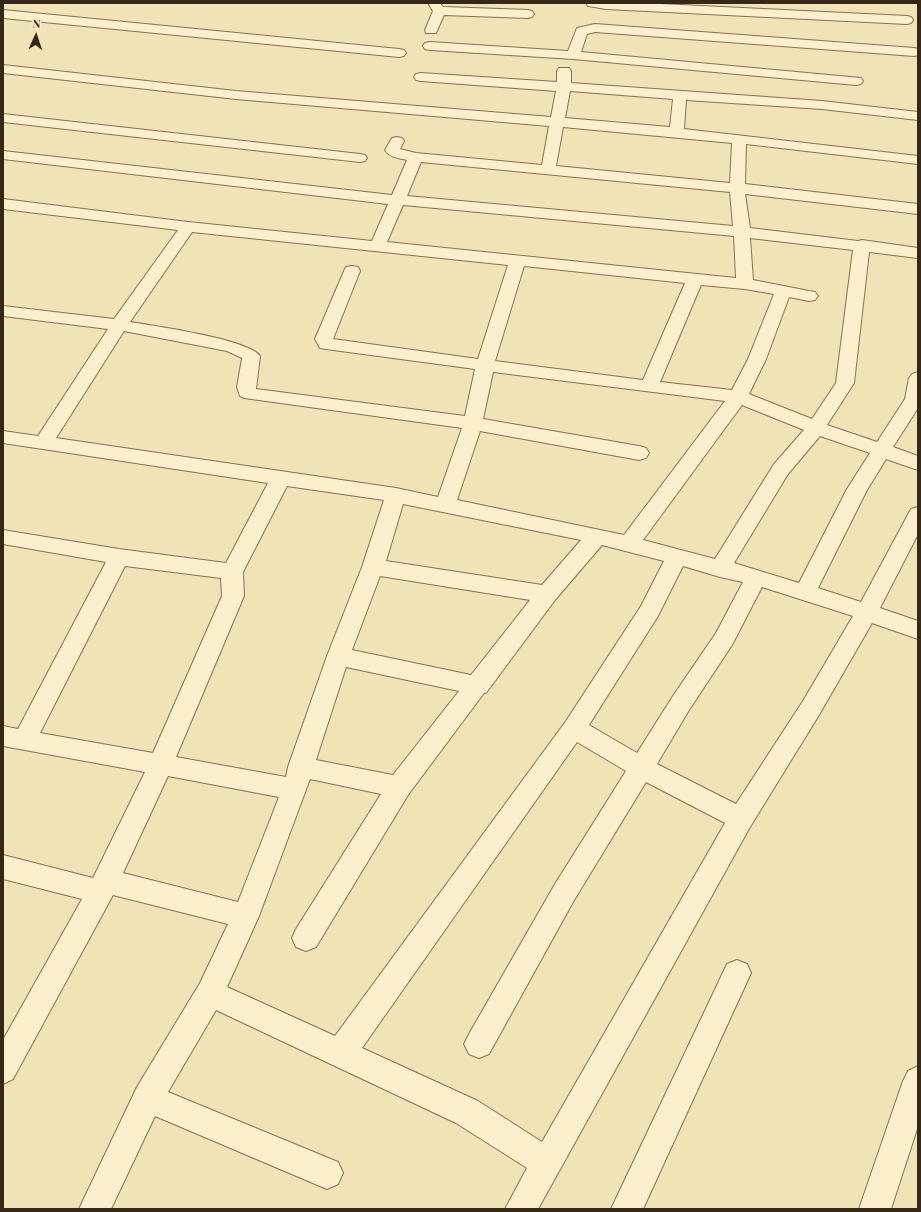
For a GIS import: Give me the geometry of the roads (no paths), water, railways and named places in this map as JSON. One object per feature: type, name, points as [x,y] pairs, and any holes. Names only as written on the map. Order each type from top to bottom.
[{"type":"street","points":[[548,170],[558,122],[569,55],[582,31],[595,28],[916,52],[909,25],[592,3]]},
{"type":"street","points":[[431,30],[437,7],[528,14]]},
{"type":"street","points":[[3,14],[399,53]]},
{"type":"street","points":[[430,46],[569,55],[856,81]]},
{"type":"street","points":[[3,69],[236,95],[739,138],[918,160]]},
{"type":"street","points":[[421,77],[822,104],[918,116]]},
{"type":"street","points":[[677,132],[680,94]]},
{"type":"street","points":[[3,118],[360,158]]},
{"type":"street","points":[[739,138],[737,188],[742,232],[745,284]]},
{"type":"street","points":[[398,141],[392,150],[396,153],[416,157],[737,188],[918,210]]},
{"type":"street","points":[[3,155],[398,200],[742,232],[862,245],[918,253]]},
{"type":"street","points":[[377,247],[416,157]]},
{"type":"street","points":[[3,204],[188,227],[517,262],[745,284],[808,296]]},
{"type":"street","points":[[44,442],[119,326],[188,227]]},
{"type":"street","points":[[720,569],[781,469],[816,428],[845,384],[862,245]]},
{"type":"street","points":[[446,504],[473,423],[485,365],[517,262]]},
{"type":"street","points":[[352,271],[324,339],[326,344],[649,387],[738,397],[816,428],[918,463]]},
{"type":"street","points":[[649,387],[695,279]]},
{"type":"street","points":[[628,545],[738,397],[757,358],[783,292]]},
{"type":"street","points":[[3,311],[119,326],[232,347],[251,356],[246,387],[247,392],[251,394],[473,423],[639,453]]},
{"type":"street","points":[[805,593],[857,489],[914,399],[918,378]]},
{"type":"street","points":[[3,437],[396,495],[446,504],[597,536],[676,558],[756,577],[867,612],[918,630]]},
{"type":"street","points":[[3,1069],[103,886],[160,766],[233,596],[232,572],[280,478]]},
{"type":"street","points":[[95,1209],[148,1098],[210,994],[246,916],[297,778],[338,656],[373,567],[396,495]]},
{"type":"street","points":[[521,1209],[741,819],[811,708],[867,612],[918,514]]},
{"type":"street","points":[[306,938],[399,787],[478,686],[547,594],[597,536]]},
{"type":"street","points":[[5,542],[232,572]]},
{"type":"street","points":[[119,557],[14,737],[160,766],[399,787]]},
{"type":"street","points":[[340,1054],[574,728],[650,610],[676,558]]},
{"type":"street","points":[[373,567],[547,594]]},
{"type":"street","points":[[479,1044],[564,893],[681,703],[724,640],[756,577]]},
{"type":"street","points":[[338,656],[478,686]]},
{"type":"street","points":[[574,728],[642,768],[741,819]]},
{"type":"street","points":[[3,867],[246,916]]},
{"type":"street","points":[[627,1209],[737,973]]},
{"type":"street","points":[[210,994],[467,1112],[548,1163]]},
{"type":"street","points":[[875,1209],[918,1081]]},
{"type":"street","points":[[148,1098],[327,1173]]}]
